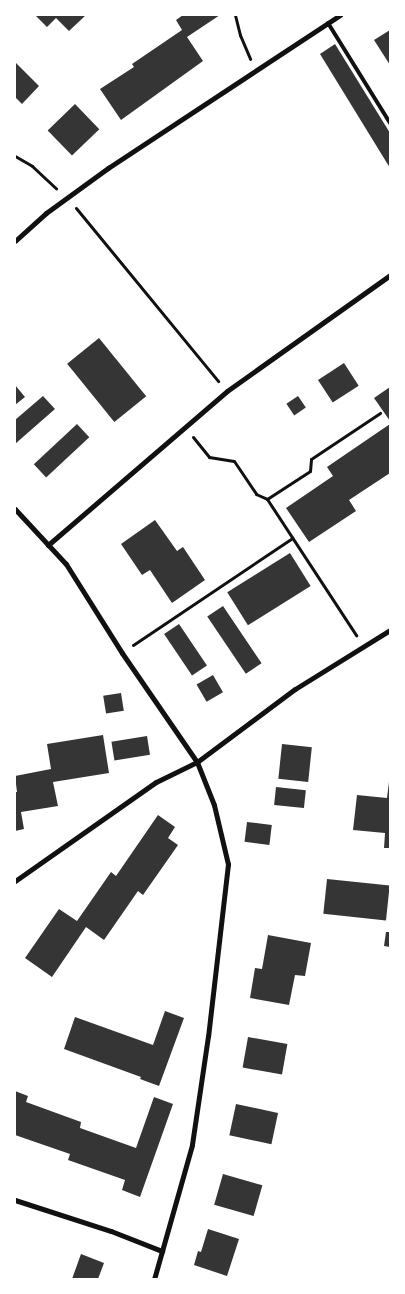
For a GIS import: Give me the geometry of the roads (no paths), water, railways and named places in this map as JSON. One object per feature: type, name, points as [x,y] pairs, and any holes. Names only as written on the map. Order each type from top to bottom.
[{"type":"street","points":[[15,241],[46,213],[67,198],[255,70],[340,15]]},
{"type":"street","points":[[48,545],[227,391],[390,275]]},
{"type":"street","points":[[15,510],[66,564],[122,653],[197,762],[214,805],[228,864],[208,1036],[192,1145],[154,1279]]},
{"type":"street","points":[[15,881],[156,782],[197,762],[295,689],[390,630]]},
{"type":"street","points":[[15,1200],[112,1231],[162,1251]]},
{"type":"lane","points":[[328,23],[390,123]]}]
